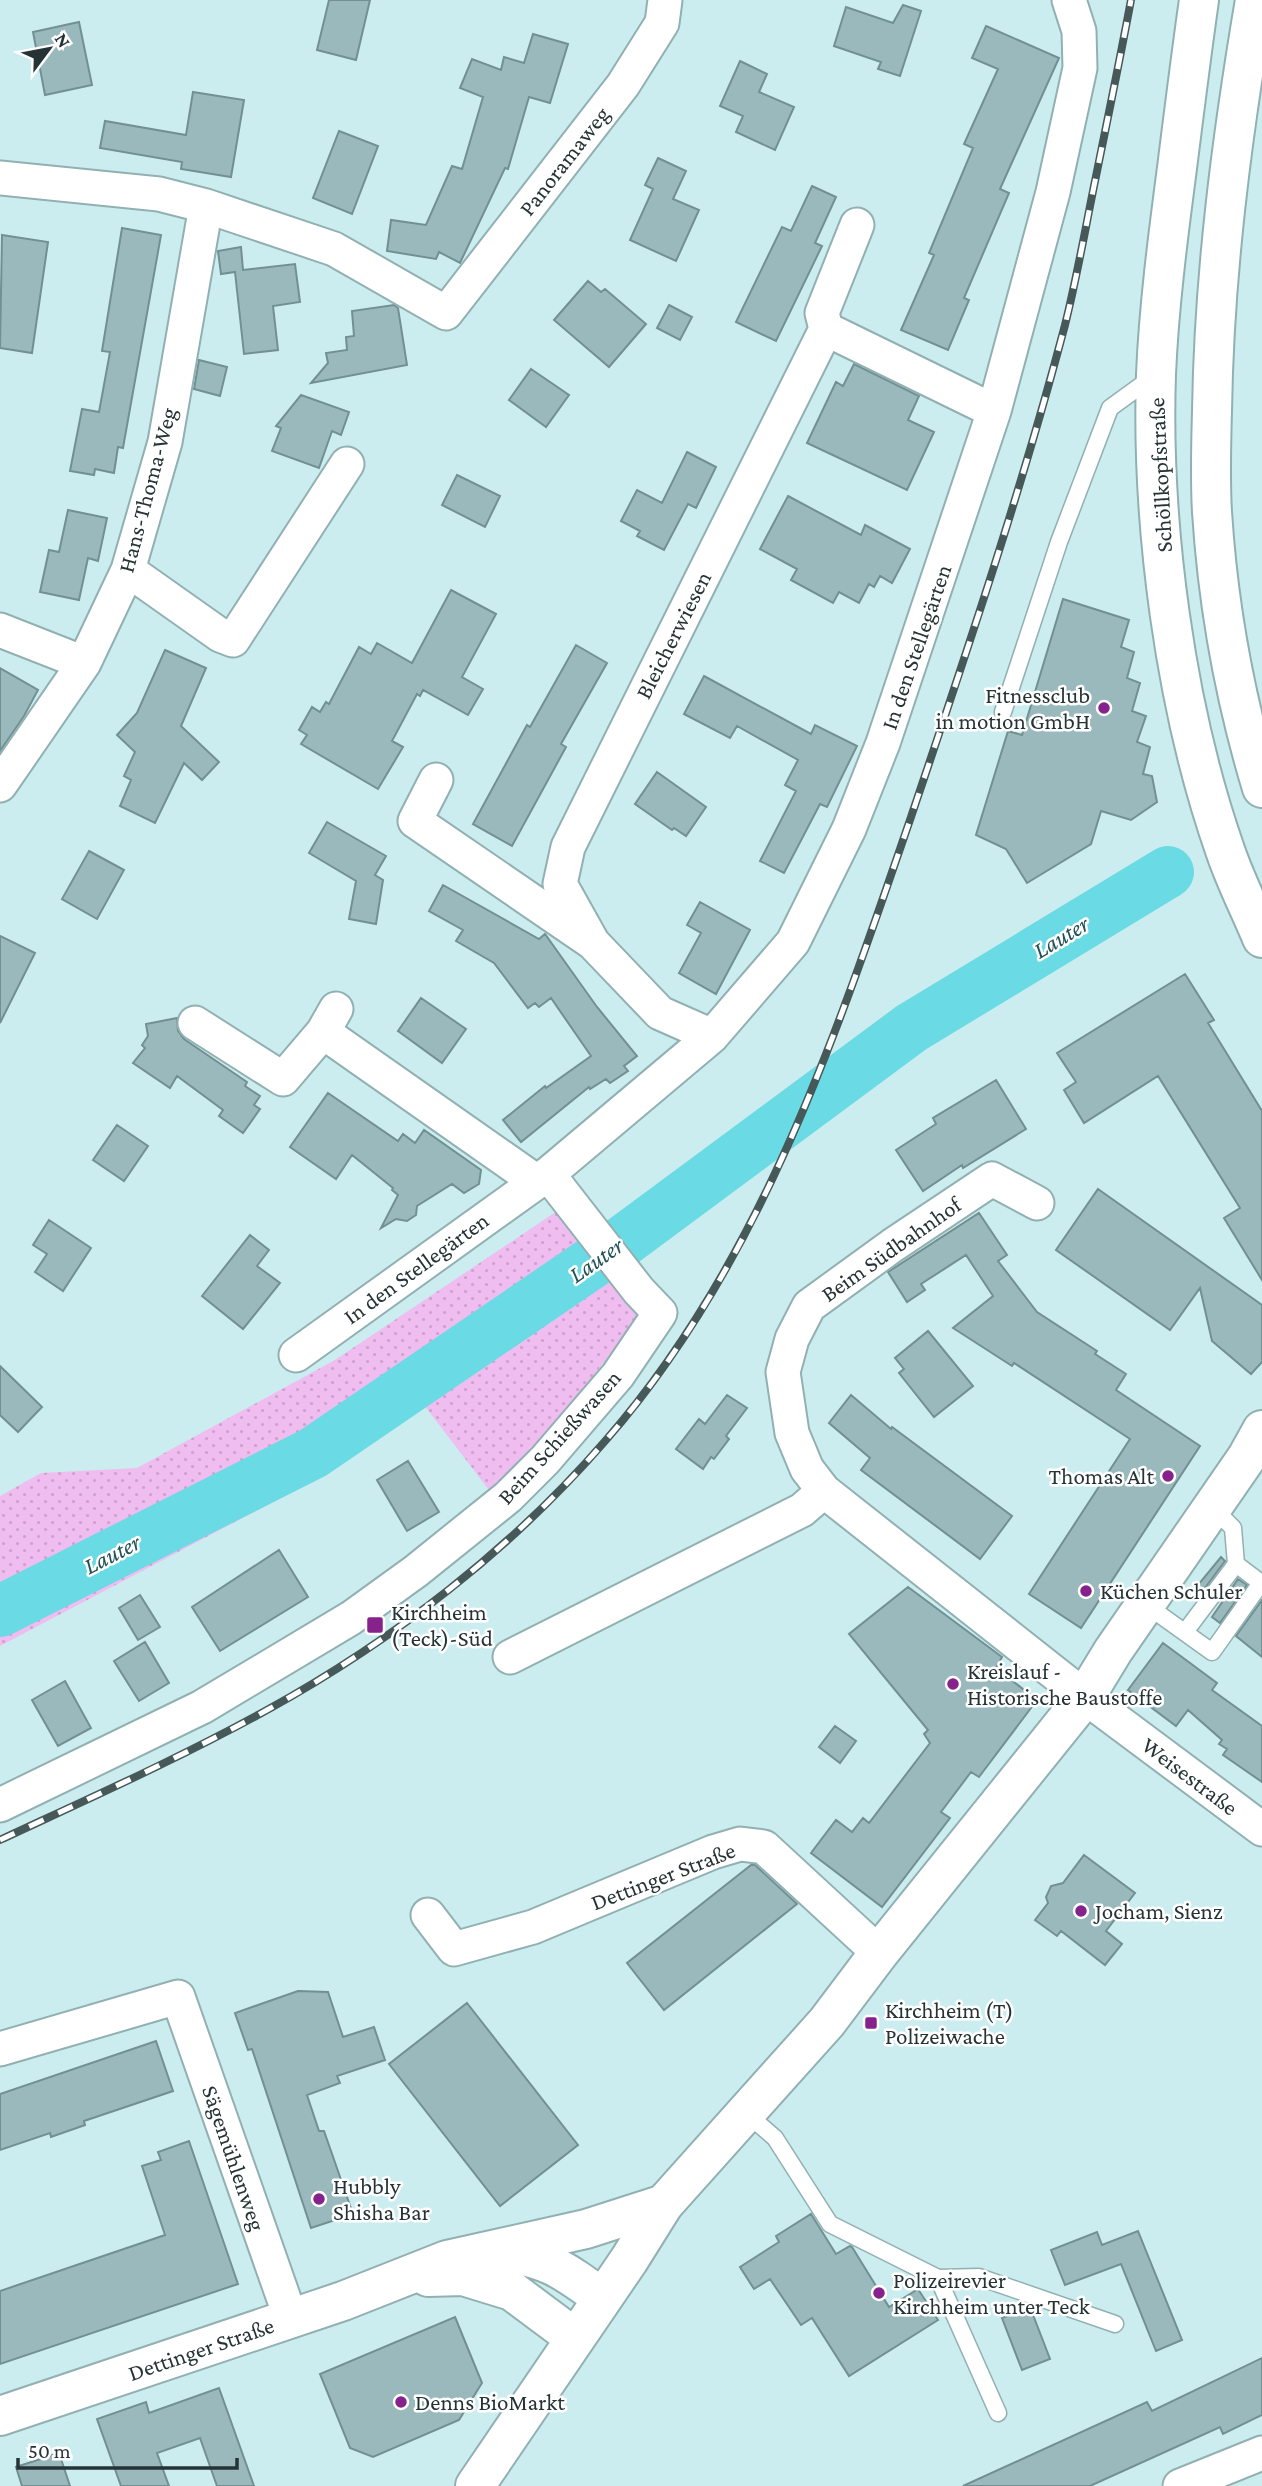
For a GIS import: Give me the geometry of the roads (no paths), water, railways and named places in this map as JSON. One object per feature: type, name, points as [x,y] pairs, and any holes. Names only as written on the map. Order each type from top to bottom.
[{"type":"main road","name":"Schöllkopfstraße","points":[[1199,0],[1162,288],[1156,374],[1160,520],[1169,604],[1183,688],[1203,778],[1225,851],[1262,938]]},
{"type":"main road","points":[[1257,5],[1228,182],[1214,334],[1210,481],[1216,562],[1232,668],[1262,788]]},
{"type":"main road","points":[[1085,1697],[1101,1642],[1233,1447],[1262,1418]]},
{"type":"main road","points":[[475,2486],[664,2204],[827,2022],[879,1953],[1085,1697],[1145,1604],[1247,1457],[1262,1430]]},
{"type":"main road","name":"Dettinger Straße","points":[[0,2416],[291,2319],[447,2260],[586,2229],[664,2204]]},
{"type":"main road","name":"Dettinger Straße","points":[[493,2251],[527,2254],[566,2271],[602,2298]]},
{"type":"main road","name":"Dettinger Straße","points":[[401,2278],[463,2276],[512,2291],[575,2338]]},
{"type":"street","name":"Panoramaweg","points":[[206,206],[334,249],[446,313],[623,85],[662,23],[665,0]]},
{"type":"street","name":"In den Stellegärten","points":[[296,1354],[542,1178],[712,1036],[793,942],[849,829],[883,743],[994,411],[1054,192],[1080,68],[1079,31],[1069,0]]},
{"type":"street","points":[[0,178],[159,194],[206,206]]},
{"type":"street","name":"Hans-Thoma-Weg","points":[[0,785],[83,663],[128,570],[165,442],[206,206]]},
{"type":"street","name":"Bleicherwiesen","points":[[593,943],[560,884],[568,847],[826,329],[822,313],[856,225]]},
{"type":"street","points":[[826,329],[994,411]]},
{"type":"street","points":[[128,570],[220,635],[233,640],[346,464]]},
{"type":"street","points":[[0,630],[83,663]]},
{"type":"street","name":"Bleicherwiesen","points":[[436,780],[415,821],[593,943],[660,1013],[712,1036]]},
{"type":"street","points":[[195,1023],[283,1079],[329,1020],[542,1178]]},
{"type":"street","name":"Beim Schießwasen","points":[[0,1805],[202,1707],[351,1618],[466,1533],[545,1460],[581,1421],[618,1375],[660,1313],[639,1291],[577,1211],[542,1178]]},
{"type":"street","name":"Beim Südbahnhof","points":[[1037,1203],[992,1179],[850,1274],[809,1306],[792,1339],[783,1372],[792,1433],[807,1469],[824,1491],[1085,1697]]},
{"type":"street","points":[[510,1657],[802,1510],[824,1491]]},
{"type":"street","name":"Weisestraße","points":[[1085,1697],[1262,1829]]},
{"type":"street","name":"Dettinger Straße","points":[[428,1915],[454,1949],[533,1927],[713,1852],[740,1844],[764,1847],[879,1953]]},
{"type":"street","name":"Sägemühlenweg","points":[[0,2049],[178,1997],[291,2319]]},
{"type":"street","points":[[1180,2486],[1262,2453]]},
{"type":"lane","points":[[1003,712],[1059,542],[1110,408],[1156,374]]},
{"type":"lane","points":[[1185,1632],[1236,1564],[1233,1528],[1212,1507]]},
{"type":"lane","points":[[1145,1604],[1212,1652],[1261,1583],[1236,1564]]},
{"type":"lane","points":[[746,2113],[775,2138],[830,2224],[938,2278],[979,2277],[1115,2324]]},
{"type":"lane","points":[[938,2278],[999,2413]]},
{"type":"waterway","name":"Lauter","points":[[0,1611],[313,1453],[618,1245],[911,1028],[1168,872]]},
{"type":"railway","points":[[0,1840],[168,1761],[267,1710],[360,1654],[449,1590],[531,1518],[606,1440],[661,1371],[708,1299],[751,1223],[822,1063],[883,899],[972,634],[1030,449],[1065,325],[1131,0]]},
{"type":"place","name":"Fitnessclub in motion GmbH","points":[[1104,708]]},
{"type":"place","name":"Thomas Alt","points":[[1168,1476]]},
{"type":"place","name":"Küchen Schuler","points":[[1086,1591]]},
{"type":"place","name":"Kirchheim (Teck)-Süd","points":[[375,1625]]},
{"type":"place","name":"Kreislauf - Historische Baustoffe","points":[[953,1684]]},
{"type":"place","name":"Jocham, Sienz","points":[[1081,1911]]},
{"type":"place","name":"Kirchheim (T) Polizeiwache","points":[[871,2023]]},
{"type":"place","name":"Hubbly Shisha Bar","points":[[319,2199]]},
{"type":"place","name":"Polizeirevier Kirchheim unter Teck","points":[[879,2293]]},
{"type":"place","name":"Denns BioMarkt","points":[[401,2402]]}]
